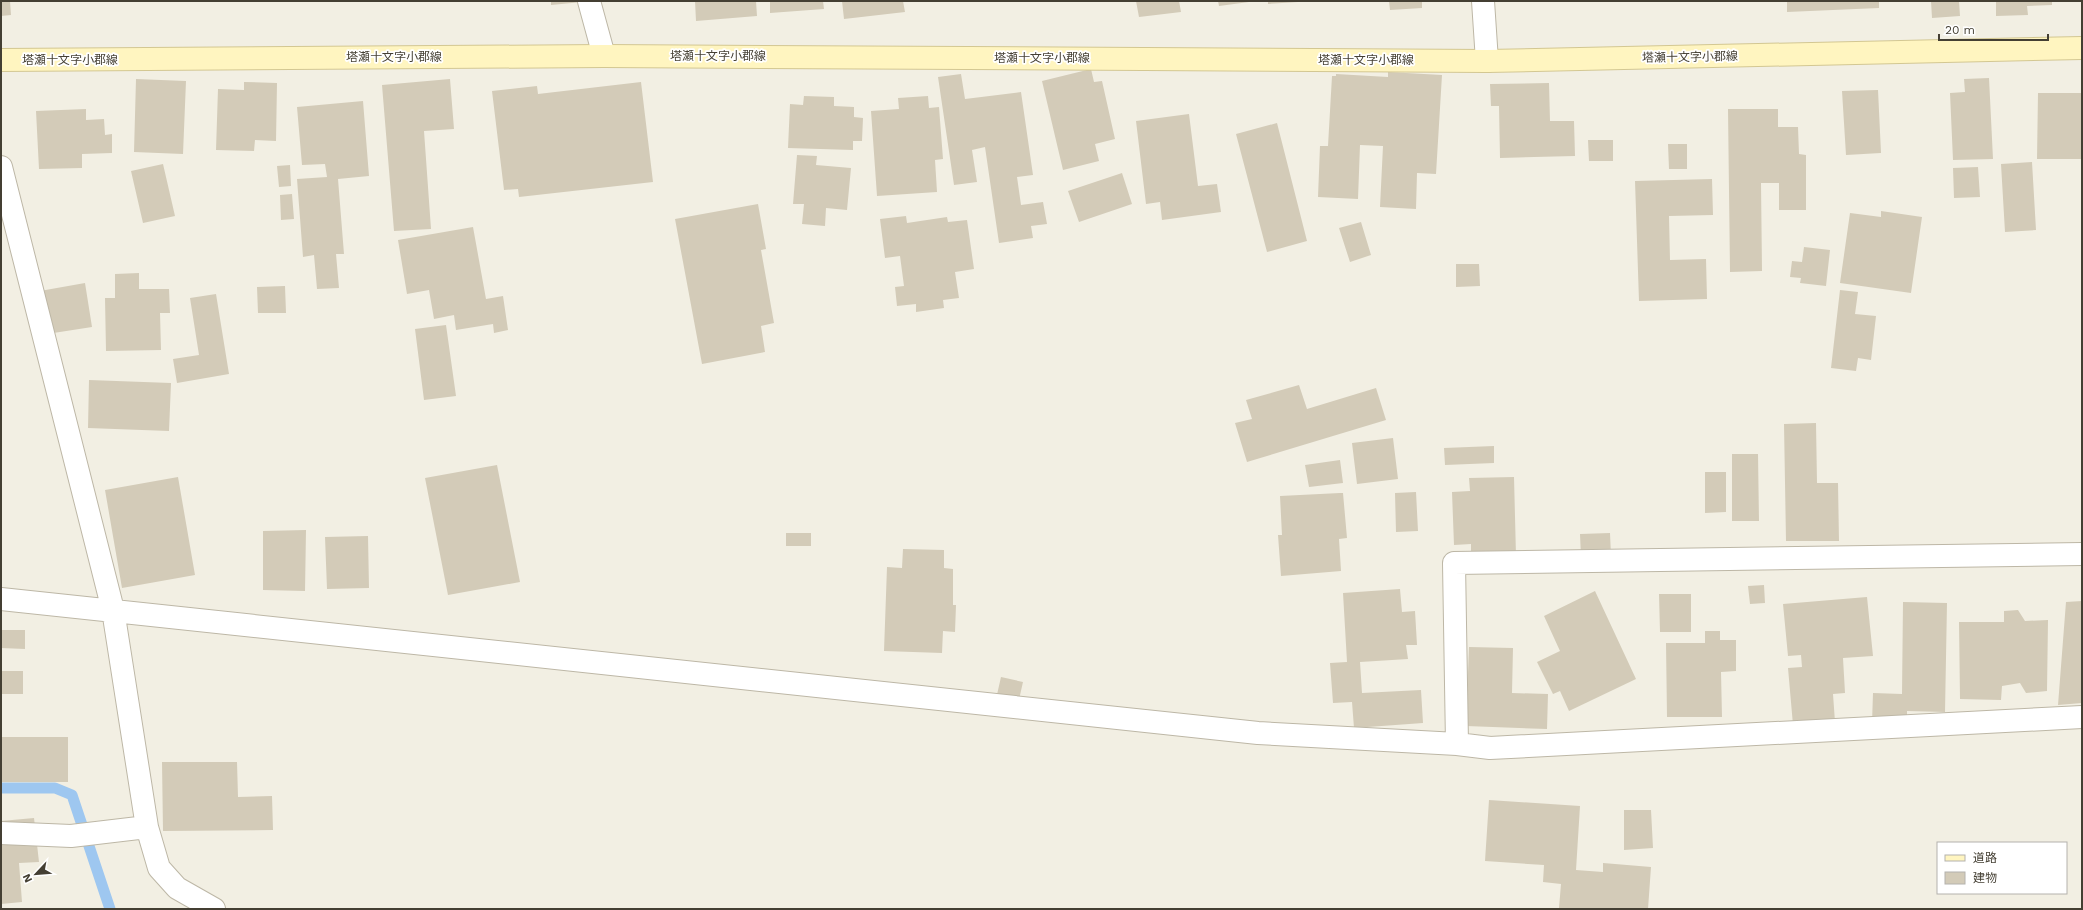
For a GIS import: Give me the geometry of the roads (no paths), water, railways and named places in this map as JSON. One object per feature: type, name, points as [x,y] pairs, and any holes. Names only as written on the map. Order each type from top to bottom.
[{"type":"main road","name":"塔瀬十文字小郡線","points":[[1,60],[604,56],[1487,61],[2082,48]]},
{"type":"street","points":[[589,1],[604,56]]},
{"type":"street","points":[[1483,1],[1487,61]]},
{"type":"street","points":[[1,167],[113,610],[147,827],[159,868],[177,888],[214,909]]},
{"type":"street","points":[[1457,744],[1454,563],[2082,554]]},
{"type":"street","points":[[1,599],[1258,733],[1457,744],[1490,748],[2082,717]]},
{"type":"street","points":[[1,833],[71,836],[147,827]]},
{"type":"waterway","points":[[1,788],[55,788],[72,795],[110,909]]}]
